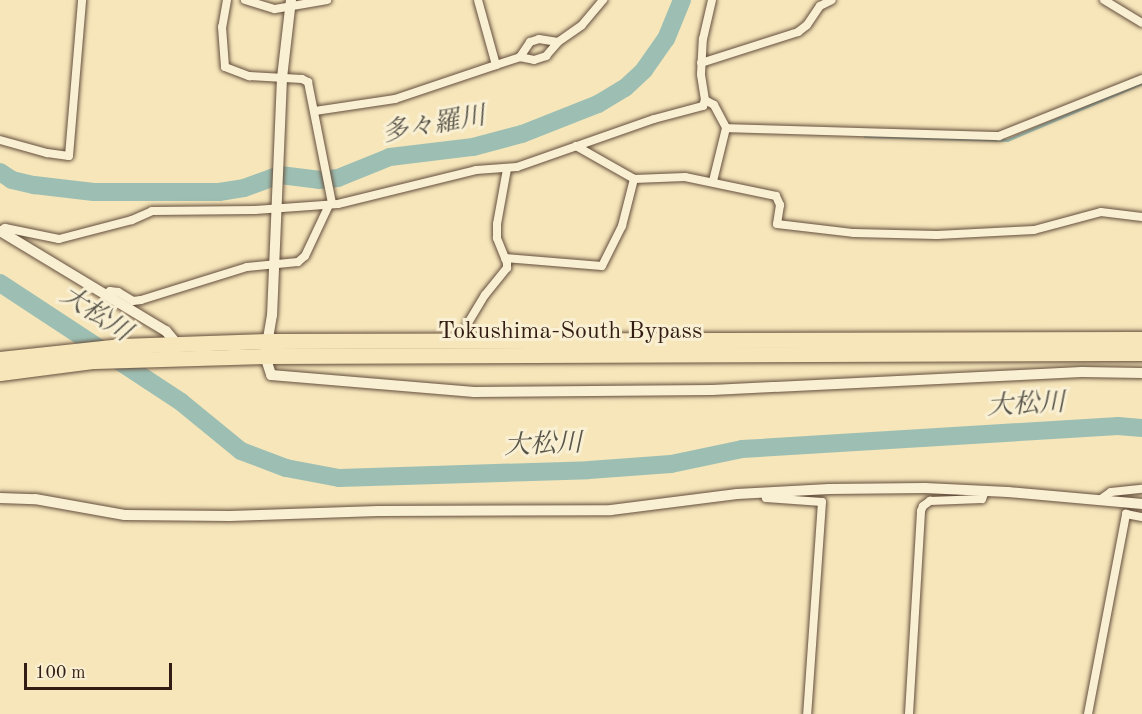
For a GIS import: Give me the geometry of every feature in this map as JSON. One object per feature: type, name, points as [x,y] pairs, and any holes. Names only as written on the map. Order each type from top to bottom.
[{"type":"highway","name":"Tokushima-South Bypass","points":[[0,373],[51,366],[191,358],[266,349],[462,342],[1142,339]]},
{"type":"highway","name":"Tokushima-South Bypass","points":[[0,359],[40,353],[172,344],[266,349],[1142,353]]},
{"type":"street","points":[[0,140],[46,153],[69,156],[82,0]]},
{"type":"street","points":[[107,294],[110,291],[118,292],[133,301],[141,300],[226,273],[274,262],[301,260],[331,204],[308,82],[302,79],[249,76],[225,67],[222,27],[227,0]]},
{"type":"street","points":[[245,0],[275,9],[291,4],[327,0]]},
{"type":"street","points":[[478,0],[496,65]]},
{"type":"street","points":[[315,111],[396,99],[520,57],[541,60],[558,42],[582,25],[603,0]]},
{"type":"street","points":[[0,231],[13,230],[59,239],[132,220],[152,211],[276,209],[349,202],[476,170],[507,170],[654,119],[703,106],[705,100],[701,63],[703,39],[712,0]]},
{"type":"street","points":[[701,63],[798,32],[807,25],[820,6],[832,0]]},
{"type":"street","points":[[1104,0],[1142,23]]},
{"type":"street","points":[[291,4],[282,78],[272,315],[266,349],[271,375],[474,392],[712,390],[1082,372],[1142,373]]},
{"type":"street","points":[[520,57],[530,42],[539,39],[558,42]]},
{"type":"street","points":[[726,128],[999,136],[1142,79]]},
{"type":"street","points":[[705,100],[714,105],[726,128],[713,181]]},
{"type":"street","points":[[576,146],[634,179],[673,177],[713,181],[776,196],[780,205],[777,224],[854,233],[915,235],[1034,230],[1101,212],[1142,217]]},
{"type":"street","points":[[462,342],[468,323],[485,295],[507,268],[500,250],[497,224],[507,170]]},
{"type":"street","points":[[505,258],[602,266],[622,226],[634,179]]},
{"type":"street","points":[[0,231],[166,331],[172,344]]},
{"type":"street","points":[[0,498],[35,499],[125,515],[230,516],[378,511],[611,510],[764,492],[912,488],[1101,499],[1142,504]]},
{"type":"street","points":[[1101,499],[1111,492],[1142,489]]},
{"type":"street","points":[[909,714],[921,511],[923,506],[930,501],[982,499],[985,491]]},
{"type":"street","points":[[764,492],[766,498],[822,502],[807,714]]},
{"type":"street","points":[[1088,714],[1125,514],[1142,517]]},
{"type":"waterway","name":"多々羅川","points":[[0,172],[12,180],[34,185],[94,192],[219,192],[244,188],[280,175],[319,180],[338,178],[390,157],[473,147],[522,134],[598,104],[625,88],[644,70],[666,39],[682,0]]},
{"type":"waterway","points":[[865,136],[1007,140],[1142,83]]},
{"type":"waterway","name":"大松川","points":[[0,283],[181,402],[241,451],[286,468],[339,478],[589,470],[671,464],[742,449],[1118,426],[1142,428]]}]
